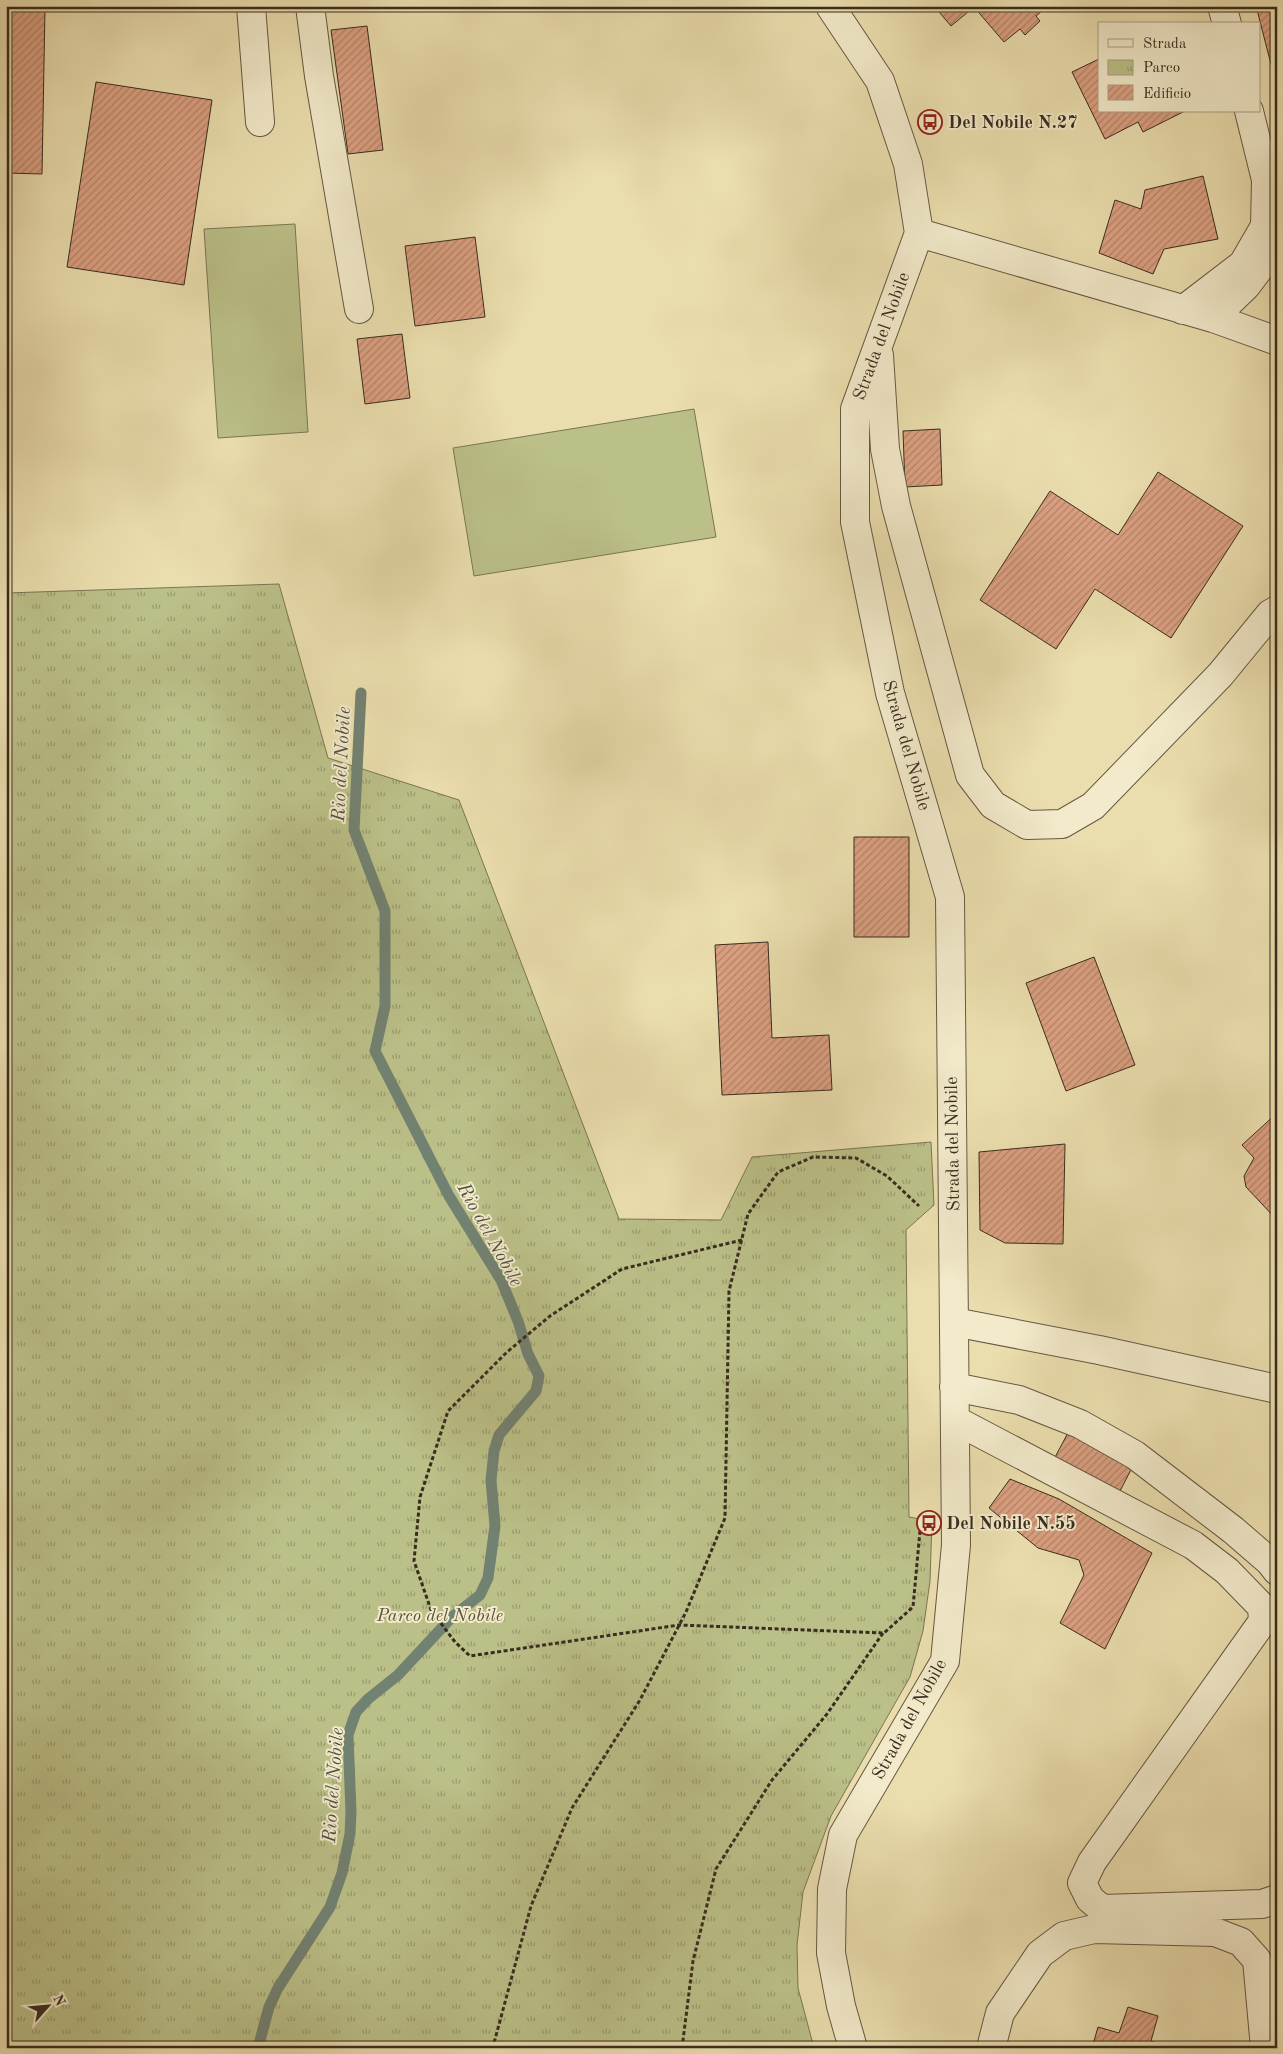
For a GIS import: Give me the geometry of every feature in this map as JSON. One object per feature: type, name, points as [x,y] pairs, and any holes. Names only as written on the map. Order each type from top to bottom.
[{"type":"street","points":[[251,6],[260,122]]},
{"type":"street","points":[[310,6],[319,76],[360,309]]},
{"type":"street","points":[[830,6],[880,81],[908,164],[920,232],[1214,318],[1277,341]]},
{"type":"street","points":[[1222,6],[1226,22]]},
{"type":"street","points":[[1183,310],[1242,264],[1265,226],[1266,180],[1249,112]]},
{"type":"street","name":"Strada del Nobile","points":[[853,2048],[841,2006],[830,1953],[832,1889],[843,1835],[945,1661],[956,1545],[950,898],[890,693],[856,522],[855,409],[920,232]]},
{"type":"street","points":[[1214,318],[1246,286],[1277,245]]},
{"type":"street","points":[[879,343],[885,449],[896,506],[970,775],[993,805],[1027,825],[1062,824],[1093,806],[1220,675],[1270,614],[1277,610]]},
{"type":"street","points":[[954,1322],[1100,1350],[1277,1389]]},
{"type":"street","points":[[954,1387],[1019,1400],[1080,1424],[1135,1454],[1233,1530],[1270,1562],[1277,1571]]},
{"type":"street","points":[[955,1420],[1193,1545],[1228,1572],[1262,1607],[1263,1621],[1092,1862],[1082,1883],[1090,1900],[1102,1909],[1262,1904],[1277,1899]]},
{"type":"street","points":[[991,2048],[1000,2013],[1040,1954],[1064,1936],[1094,1929],[1215,1932],[1241,1942],[1257,1960],[1265,2048]]},
{"type":"path","points":[[491,2048],[494,2043],[531,1906],[572,1808],[640,1700],[679,1625],[725,1518],[729,1291],[748,1214],[778,1172],[813,1158],[856,1158],[886,1176],[954,1240]]},
{"type":"path","points":[[742,1240],[622,1268],[550,1316],[506,1352],[448,1412],[420,1497],[414,1561],[431,1610],[455,1642],[470,1656],[679,1625],[884,1633]]},
{"type":"path","points":[[682,2048],[692,1961],[716,1869],[772,1780],[827,1714],[884,1633],[913,1607],[920,1528]]},
{"type":"green space","points":[[295,224],[308,432],[218,438],[204,229]]},
{"type":"green space","points":[[694,409],[716,537],[474,576],[453,448]]},
{"type":"green space","name":"Parco del Nobile","points":[[279,584],[328,758],[459,800],[619,1219],[721,1220],[752,1157],[931,1142],[934,1205],[906,1230],[909,1517],[932,1521],[930,1581],[923,1631],[910,1677],[831,1816],[803,1892],[797,1945],[798,1988],[814,2048],[6,2048],[6,593]]},
{"type":"building","points":[[6,6],[45,7],[42,174],[6,173]]},
{"type":"building","points":[[934,6],[1048,6],[1036,16],[1040,21],[1025,35],[1020,29],[1004,42],[974,7],[951,26]]},
{"type":"building","points":[[1256,6],[1277,6],[1277,70],[1272,68]]},
{"type":"building","points":[[367,26],[383,150],[348,154],[331,30]]},
{"type":"building","points":[[1098,59],[1098,112],[1183,112],[1143,132],[1138,122],[1105,139],[1072,72]]},
{"type":"building","points":[[96,82],[212,100],[184,285],[67,267]]},
{"type":"building","points":[[1203,176],[1218,239],[1164,249],[1153,274],[1099,253],[1115,200],[1141,209],[1145,190]]},
{"type":"building","points":[[475,237],[485,317],[415,326],[405,246]]},
{"type":"building","points":[[402,334],[410,398],[365,404],[357,339]]},
{"type":"building","points":[[940,429],[942,485],[905,487],[903,431]]},
{"type":"building","points":[[1158,472],[1243,526],[1171,638],[1095,589],[1056,649],[980,600],[1050,491],[1118,535]]},
{"type":"building","points":[[854,837],[909,837],[909,937],[854,937]]},
{"type":"building","points":[[768,942],[772,1038],[829,1035],[832,1090],[722,1095],[715,945]]},
{"type":"building","points":[[1094,957],[1135,1065],[1066,1091],[1026,983]]},
{"type":"building","points":[[1277,1113],[1277,1220],[1246,1187],[1244,1176],[1254,1158],[1242,1145]]},
{"type":"building","points":[[1065,1144],[1063,1244],[1005,1243],[980,1230],[979,1152]]},
{"type":"building","points":[[1070,1429],[1135,1462],[1119,1493],[1053,1461]]},
{"type":"building","points":[[1010,1479],[1059,1499],[1152,1553],[1105,1649],[1060,1623],[1084,1575],[1079,1560],[1038,1548],[989,1508]]},
{"type":"building","points":[[1128,2007],[1158,2016],[1151,2041],[1157,2043],[1155,2048],[1092,2048],[1098,2027],[1119,2033]]},
{"type":"waterway","name":"Rio del Nobile","points":[[258,2048],[269,2007],[278,1988],[330,1907],[342,1873],[350,1834],[351,1812],[348,1735],[356,1712],[368,1699],[398,1675],[452,1617],[480,1595],[488,1578],[495,1526],[491,1480],[494,1451],[499,1435],[536,1391],[539,1376],[528,1354],[518,1321],[501,1280],[449,1196],[375,1051],[385,1006],[385,911],[354,830],[361,693]]},
{"type":"place","name":"Del Nobile N.27","points":[[930,122]]},
{"type":"place","name":"Del Nobile N.55","points":[[929,1523]]}]
